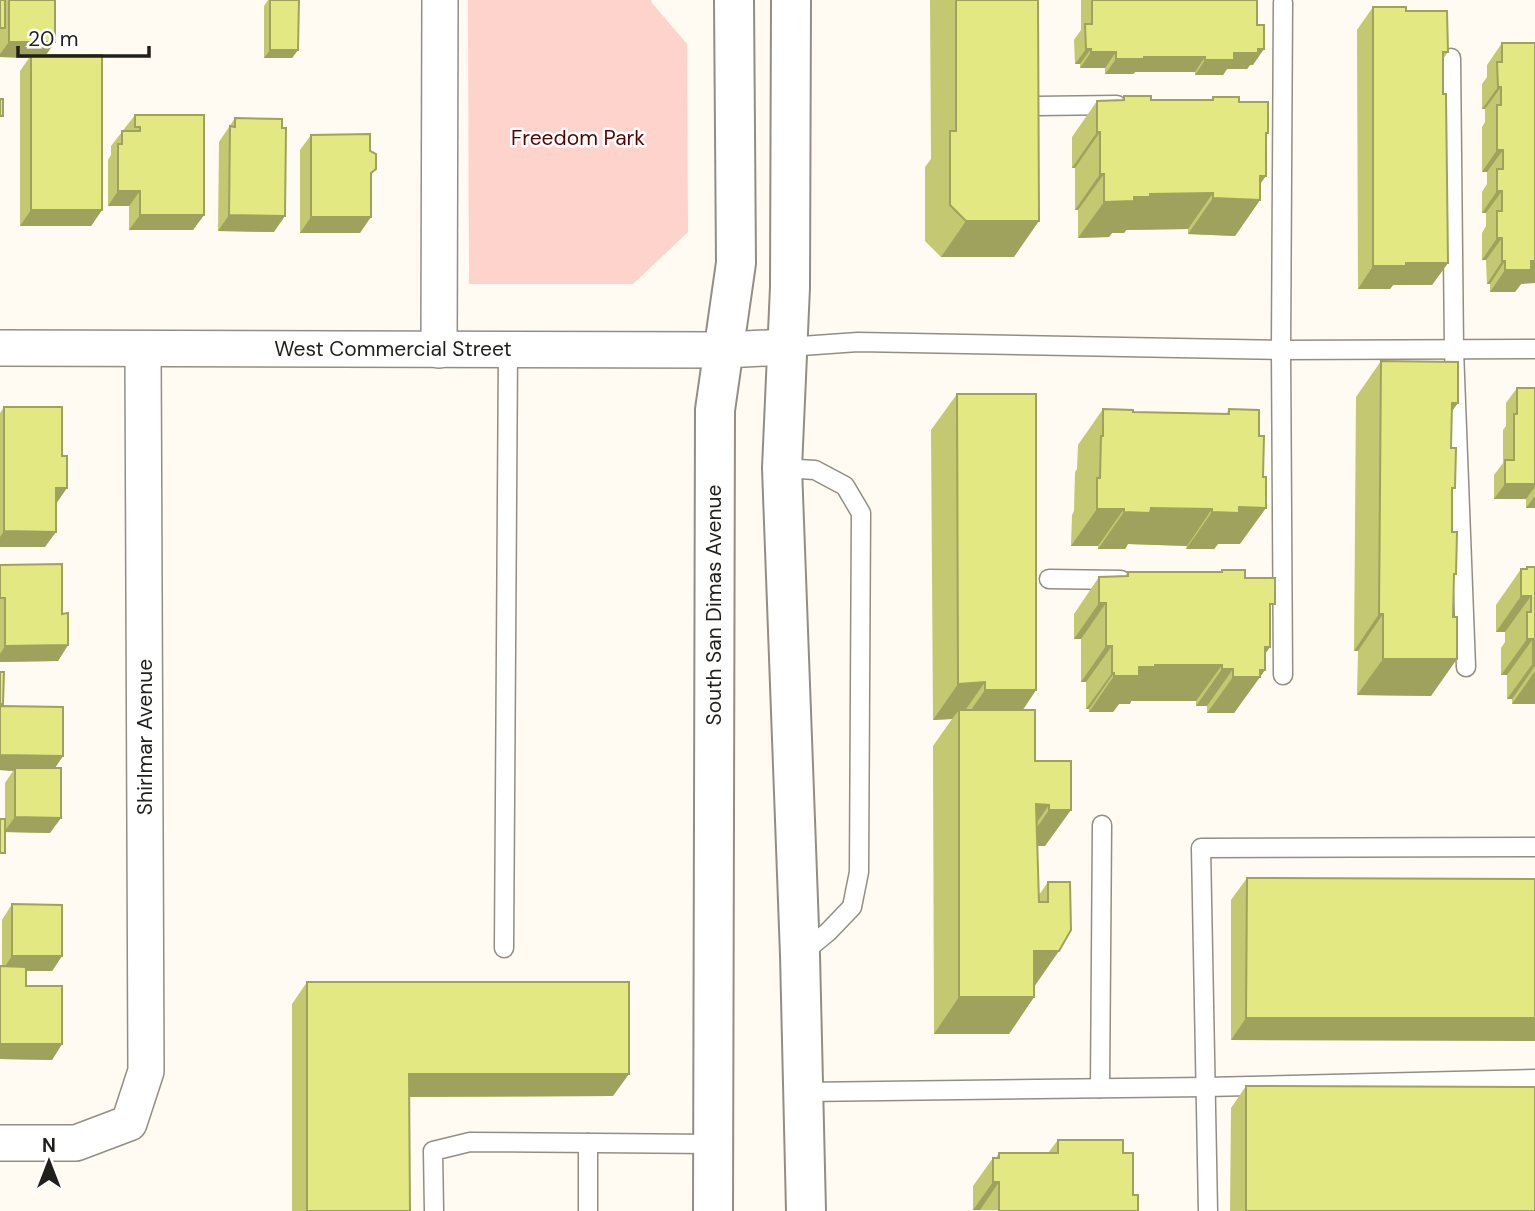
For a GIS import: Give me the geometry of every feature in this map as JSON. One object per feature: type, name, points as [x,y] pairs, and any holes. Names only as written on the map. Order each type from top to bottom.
[{"type":"street","points":[[439,349],[440,0]]},
{"type":"street","name":"South San Dimas Avenue","points":[[713,1211],[715,410],[736,263],[734,0]]},
{"type":"street","points":[[791,0],[790,286],[782,468],[800,956],[806,1211]]},
{"type":"street","name":"West Commercial Street","points":[[0,348],[787,347]]},
{"type":"street","name":"Shirlmar Avenue","points":[[0,1143],[76,1143],[129,1124],[146,1071],[143,349]]},
{"type":"lane","points":[[1283,3],[1275,102],[1281,350],[1275,582],[1283,675]]},
{"type":"lane","points":[[1451,58],[1454,350],[1466,667]]},
{"type":"lane","points":[[1037,106],[1132,105]]},
{"type":"lane","points":[[787,347],[858,342],[1281,350],[1535,349]]},
{"type":"lane","points":[[505,948],[508,349]]},
{"type":"lane","points":[[782,468],[815,470],[845,486],[861,513],[859,872],[852,907],[800,956]]},
{"type":"lane","points":[[1049,579],[1132,580]]},
{"type":"lane","points":[[1100,1088],[1102,825]]},
{"type":"lane","points":[[1208,1211],[1201,848],[1535,847]]},
{"type":"lane","points":[[804,1092],[1206,1087],[1535,1079]]},
{"type":"lane","points":[[434,1211],[433,1151],[470,1142],[712,1144]]},
{"type":"lane","points":[[588,1143],[588,1211]]},
{"type":"green space","name":"Freedom Park","points":[[468,0],[651,0],[687,44],[688,232],[633,284],[469,284]]},
{"type":"building","points":[[0,0],[5,0],[5,28],[0,28]]},
{"type":"building","points":[[9,0],[55,0],[55,42],[9,42]]},
{"type":"building","points":[[270,0],[299,0],[298,50],[270,50]]},
{"type":"building","points":[[956,0],[1038,0],[1039,221],[966,221],[950,205],[950,131],[956,131]]},
{"type":"building","points":[[1092,0],[1257,0],[1257,25],[1264,25],[1264,49],[1258,49],[1258,53],[1234,53],[1234,60],[1205,60],[1205,57],[1116,59],[1116,52],[1091,52],[1091,49],[1086,49],[1085,24],[1092,24]]},
{"type":"building","points":[[1373,7],[1406,7],[1406,11],[1447,11],[1448,52],[1443,52],[1443,94],[1446,94],[1448,263],[1373,266]]},
{"type":"building","points":[[1502,43],[1535,43],[1535,261],[1531,261],[1531,270],[1505,270],[1505,261],[1502,261],[1502,238],[1497,238],[1497,211],[1502,211],[1502,191],[1497,191],[1497,169],[1503,169],[1503,150],[1497,150],[1497,105],[1501,105],[1501,87],[1498,87],[1497,62],[1502,62]]},
{"type":"building","points":[[31,55],[102,55],[102,210],[31,210]]},
{"type":"building","points":[[1124,96],[1151,96],[1151,100],[1213,100],[1213,97],[1239,97],[1239,102],[1268,102],[1266,176],[1260,176],[1260,200],[1213,198],[1213,193],[1150,194],[1150,197],[1134,197],[1134,201],[1104,202],[1104,174],[1100,174],[1100,132],[1097,132],[1097,101],[1124,100]]},
{"type":"building","points":[[0,99],[3,99],[3,116],[0,116]]},
{"type":"building","points":[[135,115],[204,115],[204,215],[140,215],[140,191],[118,191],[118,144],[122,144],[122,131],[140,131],[140,127],[135,127]]},
{"type":"building","points":[[235,118],[282,119],[282,128],[286,128],[285,216],[229,215],[230,126],[235,127]]},
{"type":"building","points":[[370,134],[370,151],[376,154],[376,169],[371,173],[371,217],[311,217],[311,135]]},
{"type":"building","points":[[1381,361],[1458,362],[1458,403],[1452,403],[1451,448],[1456,448],[1452,532],[1457,532],[1453,617],[1457,617],[1457,659],[1383,659],[1383,614],[1379,614]]},
{"type":"building","points":[[1517,388],[1535,388],[1535,484],[1505,484],[1505,460],[1514,460]]},
{"type":"building","points":[[957,394],[1036,394],[1036,690],[985,690],[985,682],[958,684]]},
{"type":"building","points":[[4,407],[62,407],[62,456],[67,456],[67,488],[56,488],[56,532],[4,531]]},
{"type":"building","points":[[1103,409],[1229,414],[1229,409],[1259,410],[1259,436],[1264,436],[1263,477],[1266,477],[1266,508],[1239,507],[1239,513],[1212,512],[1212,509],[1151,508],[1150,513],[1097,509]]},
{"type":"building","points":[[62,564],[62,614],[68,613],[68,645],[5,646],[5,598],[0,598],[0,565]]},
{"type":"building","points":[[1535,567],[1535,663],[1533,639],[1527,639],[1527,612],[1531,612],[1531,596],[1521,596],[1521,569]]},
{"type":"building","points":[[1245,570],[1245,578],[1275,578],[1275,604],[1270,604],[1270,647],[1265,647],[1265,670],[1260,670],[1260,677],[1233,677],[1233,669],[1222,669],[1222,665],[1155,665],[1139,667],[1139,676],[1114,676],[1112,646],[1106,646],[1106,603],[1099,603],[1099,577],[1128,576],[1128,572]]},
{"type":"building","points":[[0,672],[4,672],[3,704],[0,704]]},
{"type":"building","points":[[0,706],[63,707],[63,756],[0,755]]},
{"type":"building","points":[[959,710],[1035,710],[1035,761],[1071,761],[1071,810],[1049,810],[1049,805],[1036,804],[1039,902],[1048,902],[1048,882],[1070,882],[1071,930],[1059,951],[1034,951],[1034,997],[959,997]]},
{"type":"building","points":[[15,768],[61,768],[61,818],[15,817]]},
{"type":"building","points":[[0,819],[5,819],[5,853],[0,853]]},
{"type":"building","points":[[1247,878],[1535,879],[1535,1018],[1246,1018]]},
{"type":"building","points":[[12,904],[62,905],[62,956],[12,956]]},
{"type":"building","points":[[0,966],[26,967],[26,986],[62,986],[62,1044],[0,1044]]},
{"type":"building","points":[[307,982],[629,982],[629,1074],[409,1074],[410,1211],[307,1211]]},
{"type":"building","points":[[1246,1086],[1535,1087],[1535,1211],[1246,1211]]},
{"type":"building","points":[[1058,1140],[1123,1140],[1123,1153],[1133,1153],[1133,1195],[1138,1195],[1138,1211],[999,1211],[999,1182],[993,1182],[993,1158],[999,1158],[999,1153],[1058,1153]]}]
